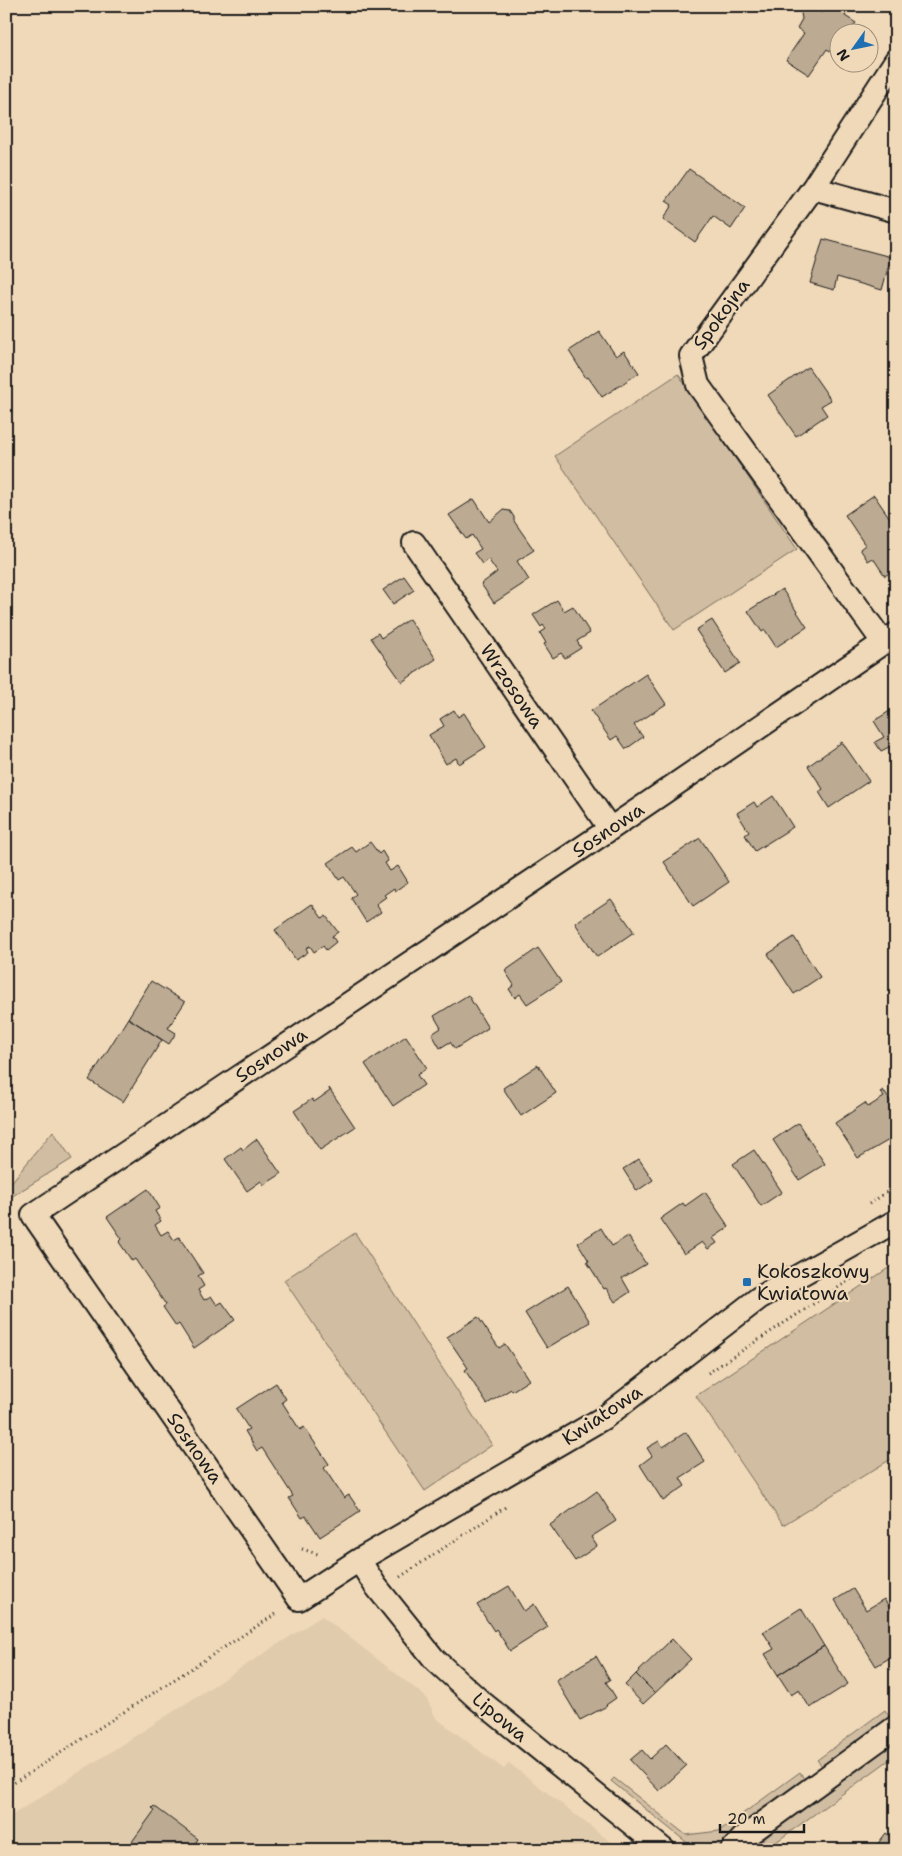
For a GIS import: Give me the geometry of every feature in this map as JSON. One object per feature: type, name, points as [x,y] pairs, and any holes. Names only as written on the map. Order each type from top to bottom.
[{"type":"street","name":"Spokojna","points":[[889,638],[698,386],[691,356],[813,188],[896,60]]},
{"type":"street","points":[[813,188],[896,211]]},
{"type":"street","name":"Wrzosowa","points":[[414,543],[610,829]]},
{"type":"street","name":"Sosnowa","points":[[299,1599],[34,1215],[610,829],[889,638]]},
{"type":"street","name":"Kwiatowa","points":[[299,1599],[359,1560],[605,1417],[759,1298],[896,1221]]},
{"type":"street","name":"Lipowa","points":[[359,1560],[375,1585],[435,1660],[478,1700],[664,1850]]},
{"type":"street","points":[[732,1850],[743,1838],[896,1727]]},
{"type":"path","points":[[6,1788],[299,1599]]},
{"type":"shaded area","points":[[678,374],[797,549],[674,630],[555,456]]},
{"type":"shaded area","points":[[53,1131],[72,1159],[6,1200],[6,1189]]},
{"type":"shaded area","points":[[355,1233],[492,1445],[425,1491],[284,1280]]},
{"type":"shaded area","points":[[896,1263],[896,1456],[783,1525],[696,1396]]},
{"type":"shaded area","points":[[322,1616],[426,1697],[436,1718],[504,1769],[509,1763],[621,1850],[6,1850],[6,1819]]},
{"type":"shaded area","points":[[885,1710],[890,1718],[823,1767],[817,1760]]},
{"type":"shaded area","points":[[896,1738],[896,1755],[765,1850],[749,1850]]},
{"type":"shaded area","points":[[800,1772],[805,1781],[720,1846],[716,1842],[701,1849],[691,1846],[611,1781],[614,1778],[686,1835],[719,1831]]},
{"type":"building","points":[[812,6],[821,13],[826,6],[838,6],[847,12],[845,16],[854,22],[830,22],[830,51],[827,49],[809,75],[786,60],[804,33],[797,28],[802,19],[801,13],[805,7]]},
{"type":"building","points":[[689,169],[745,208],[731,229],[713,216],[695,242],[663,219],[672,205],[666,201]]},
{"type":"building","points":[[823,239],[891,257],[882,290],[837,277],[834,290],[810,283]]},
{"type":"building","points":[[599,331],[616,356],[624,351],[639,373],[602,397],[588,377],[586,378],[569,351]]},
{"type":"building","points":[[808,367],[831,400],[821,406],[827,415],[796,436],[768,395]]},
{"type":"building","points":[[874,495],[896,527],[896,568],[885,576],[873,558],[868,561],[860,549],[865,545],[845,515]]},
{"type":"building","points":[[474,499],[489,522],[503,510],[510,511],[514,521],[534,550],[517,561],[529,580],[494,603],[481,584],[497,572],[488,559],[482,564],[474,553],[481,549],[472,535],[466,539],[449,515]]},
{"type":"building","points":[[404,576],[414,590],[393,604],[383,590]]},
{"type":"building","points":[[782,589],[807,627],[776,647],[765,630],[762,632],[748,611]]},
{"type":"building","points":[[557,600],[564,611],[573,606],[590,633],[577,641],[581,648],[565,658],[561,653],[553,658],[544,644],[546,643],[540,633],[546,629],[543,625],[541,627],[533,615]]},
{"type":"building","points":[[409,619],[436,659],[402,682],[371,638],[378,633],[381,638]]},
{"type":"building","points":[[712,620],[740,663],[725,673],[696,630]]},
{"type":"building","points":[[646,674],[666,704],[634,725],[643,737],[626,749],[617,736],[611,740],[591,711]]},
{"type":"building","points":[[896,707],[896,753],[894,754],[889,747],[881,751],[875,742],[884,737],[874,721]]},
{"type":"building","points":[[454,710],[458,717],[464,713],[486,747],[459,764],[456,758],[446,764],[429,735],[444,726],[440,719]]},
{"type":"building","points":[[842,742],[869,781],[829,808],[819,792],[823,789],[808,766]]},
{"type":"building","points":[[773,796],[793,827],[755,851],[745,835],[749,832],[737,813],[754,802],[757,807]]},
{"type":"building","points":[[700,838],[729,882],[693,906],[664,862]]},
{"type":"building","points":[[370,842],[379,854],[382,851],[388,861],[385,863],[390,871],[398,866],[408,882],[395,891],[394,888],[384,895],[386,897],[376,904],[381,912],[366,922],[351,898],[356,894],[344,877],[339,880],[328,863],[352,847],[356,852]]},
{"type":"building","points":[[611,899],[634,932],[597,957],[575,923]]},
{"type":"building","points":[[312,904],[322,918],[326,916],[338,932],[332,936],[336,942],[326,950],[323,946],[314,952],[310,946],[306,948],[308,952],[296,960],[275,930]]},
{"type":"building","points":[[794,937],[820,977],[794,994],[768,954]]},
{"type":"building","points":[[538,948],[561,982],[527,1004],[520,994],[515,998],[509,989],[514,985],[505,971]]},
{"type":"building","points":[[151,981],[185,1002],[168,1028],[176,1033],[169,1044],[128,1018]]},
{"type":"building","points":[[468,995],[488,1028],[455,1049],[450,1042],[440,1048],[432,1034],[441,1028],[434,1016]]},
{"type":"building","points":[[128,1018],[162,1040],[123,1102],[89,1080]]},
{"type":"building","points":[[406,1036],[427,1068],[417,1075],[424,1085],[393,1106],[365,1064]]},
{"type":"building","points":[[538,1065],[556,1093],[521,1116],[503,1088]]},
{"type":"building","points":[[329,1088],[355,1127],[320,1150],[294,1111],[312,1099],[314,1102],[330,1091]]},
{"type":"building","points":[[883,1090],[896,1110],[896,1136],[858,1158],[835,1123],[865,1103],[868,1107],[884,1097],[880,1092]]},
{"type":"building","points":[[798,1123],[825,1164],[799,1180],[773,1140]]},
{"type":"building","points":[[257,1139],[281,1174],[264,1185],[261,1181],[247,1191],[225,1159],[241,1147],[243,1150]]},
{"type":"building","points":[[754,1150],[782,1192],[761,1206],[733,1164]]},
{"type":"building","points":[[639,1159],[653,1180],[637,1191],[623,1169]]},
{"type":"building","points":[[148,1189],[160,1208],[155,1211],[161,1221],[155,1225],[161,1235],[168,1231],[174,1240],[179,1237],[203,1273],[198,1276],[204,1286],[198,1290],[204,1300],[211,1296],[217,1305],[222,1302],[235,1320],[194,1348],[179,1324],[176,1326],[163,1307],[166,1305],[135,1259],[132,1261],[119,1242],[122,1239],[107,1217]]},
{"type":"building","points":[[705,1192],[729,1227],[713,1238],[717,1243],[708,1249],[702,1242],[684,1254],[660,1219],[683,1203],[685,1206]]},
{"type":"building","points":[[601,1228],[612,1246],[628,1236],[646,1264],[622,1278],[630,1292],[615,1302],[606,1288],[604,1289],[587,1262],[589,1261],[578,1243]]},
{"type":"building","points":[[568,1286],[590,1322],[547,1348],[525,1313]]},
{"type":"building","points":[[478,1317],[499,1348],[505,1344],[529,1380],[487,1404],[465,1370],[468,1368],[447,1337]]},
{"type":"building","points":[[276,1383],[286,1399],[282,1402],[300,1430],[304,1427],[329,1464],[324,1468],[344,1498],[349,1495],[360,1511],[320,1537],[306,1516],[302,1518],[289,1498],[293,1496],[262,1448],[257,1451],[245,1431],[249,1429],[236,1409]]},
{"type":"building","points":[[686,1432],[705,1462],[680,1478],[685,1486],[663,1501],[640,1465],[652,1456],[647,1448],[659,1441],[663,1447]]},
{"type":"building","points":[[597,1491],[616,1521],[591,1537],[597,1546],[575,1561],[550,1525]]},
{"type":"building","points":[[509,1586],[524,1611],[534,1604],[548,1627],[510,1651],[477,1605]]},
{"type":"building","points":[[853,1589],[866,1610],[884,1599],[896,1618],[896,1654],[876,1666],[835,1600]]},
{"type":"building","points":[[801,1608],[824,1646],[778,1675],[765,1654],[774,1649],[763,1632]]},
{"type":"building","points":[[672,1639],[691,1659],[655,1693],[636,1674]]},
{"type":"building","points":[[824,1646],[848,1684],[810,1708],[799,1690],[791,1695],[778,1675]]},
{"type":"building","points":[[596,1656],[610,1680],[606,1682],[616,1698],[607,1706],[580,1720],[556,1680]]},
{"type":"building","points":[[636,1674],[655,1693],[643,1704],[625,1685]]},
{"type":"building","points":[[666,1744],[686,1766],[659,1791],[630,1760],[642,1750],[650,1759]]},
{"type":"building","points":[[154,1806],[198,1839],[191,1850],[126,1850],[155,1810],[152,1808]]},
{"type":"building","points":[[886,1833],[896,1841],[896,1850],[873,1850]]},
{"type":"building","points":[[789,1843],[799,1850],[784,1850]]},
{"type":"building","points":[[838,1843],[845,1850],[831,1850]]},
{"type":"place","name":"Kokoszkowy Kwiatowa","points":[[747,1282]]}]
